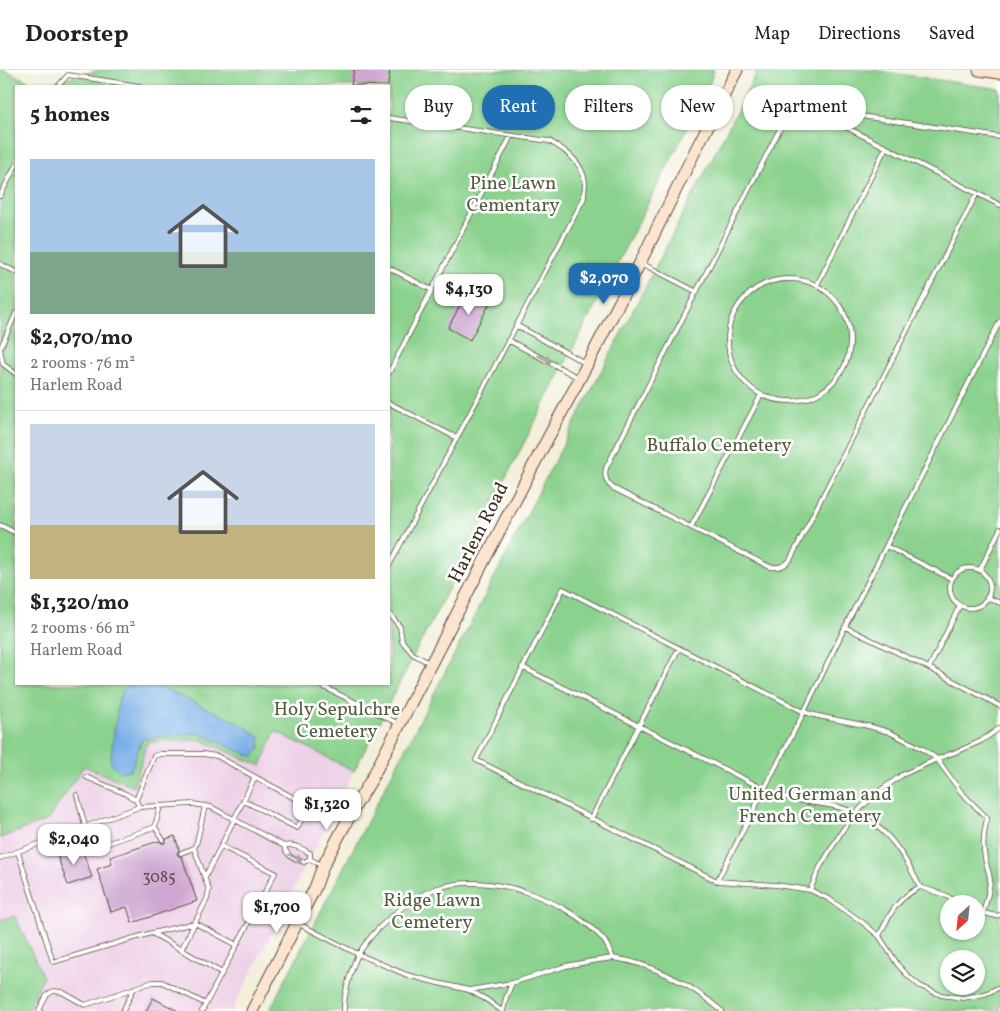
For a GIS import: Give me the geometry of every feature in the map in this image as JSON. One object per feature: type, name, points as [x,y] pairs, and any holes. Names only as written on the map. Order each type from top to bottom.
[{"type":"main road","name":"Harlem Road","points":[[252,1011],[315,888],[323,866],[370,782],[532,468],[588,364],[737,70]]},
{"type":"main road","points":[[979,70],[1000,74]]},
{"type":"lane","points":[[59,85],[68,75],[133,85]]},
{"type":"lane","points":[[866,117],[1000,137]]},
{"type":"lane","points":[[390,118],[549,141],[560,147],[579,165],[585,180],[584,198],[390,564]]},
{"type":"lane","points":[[779,130],[605,472],[605,478],[613,488],[770,567],[780,567],[787,563],[977,193]]},
{"type":"lane","points":[[852,130],[1000,205]]},
{"type":"lane","points":[[390,371],[512,136]]},
{"type":"lane","points":[[817,285],[886,147]]},
{"type":"lane","points":[[0,196],[15,167]]},
{"type":"lane","points":[[640,263],[697,292]]},
{"type":"lane","points":[[0,264],[15,272]]},
{"type":"lane","points":[[390,269],[432,290]]},
{"type":"lane","points":[[796,279],[817,285],[840,305],[849,324],[851,346],[845,366],[838,378],[823,392],[803,400],[781,401],[761,395],[751,389],[737,373],[729,353],[728,332],[735,311],[755,289],[775,280],[796,279]]},
{"type":"lane","points":[[15,315],[0,349],[3,364],[15,373]]},
{"type":"lane","points":[[717,881],[1000,321]]},
{"type":"lane","points":[[516,325],[588,364]]},
{"type":"lane","points":[[508,340],[580,378]]},
{"type":"lane","points":[[691,528],[761,395]]},
{"type":"lane","points":[[390,403],[457,438]]},
{"type":"lane","points":[[0,525],[15,532]]},
{"type":"lane","points":[[980,570],[1000,529]]},
{"type":"lane","points":[[886,546],[952,579]]},
{"type":"lane","points":[[967,568],[980,570],[989,582],[990,590],[987,597],[979,606],[973,608],[960,606],[950,594],[949,586],[955,573],[967,568]]},
{"type":"lane","points":[[985,907],[990,882],[982,840],[986,818],[961,792],[937,759],[923,749],[889,732],[804,712],[562,589],[476,760],[717,881],[776,885],[810,890],[829,899],[879,936],[898,965],[920,986],[941,995],[963,998],[985,994],[1000,987]]},
{"type":"lane","points":[[987,597],[1000,603]]},
{"type":"lane","points":[[929,668],[960,606]]},
{"type":"lane","points":[[390,614],[400,627],[402,642],[413,654],[430,664]]},
{"type":"lane","points":[[845,627],[929,668],[1000,706]]},
{"type":"lane","points":[[591,819],[679,648]]},
{"type":"lane","points":[[522,667],[764,789],[793,799],[837,807],[856,813],[873,823],[894,841],[909,864],[920,887],[945,895]]},
{"type":"lane","points":[[320,685],[399,724]]},
{"type":"lane","points":[[810,890],[820,867],[842,831],[874,795],[902,775],[981,741],[1000,728]]},
{"type":"lane","points":[[136,800],[154,756],[160,754],[203,754],[217,756],[309,806],[297,828],[244,801]]},
{"type":"lane","points":[[86,777],[126,794],[136,800],[139,807]]},
{"type":"lane","points":[[204,877],[255,777]]},
{"type":"lane","points":[[77,795],[91,849],[155,827]]},
{"type":"lane","points":[[0,858],[139,807],[193,804],[212,807],[235,819],[284,846],[286,852],[291,857],[304,862],[310,859]]},
{"type":"lane","points":[[160,806],[155,827],[163,840]]},
{"type":"lane","points":[[181,854],[194,848],[205,806]]},
{"type":"lane","points":[[284,846],[289,844],[310,854],[310,859]]},
{"type":"lane","points":[[202,1011],[275,873],[221,846]]},
{"type":"lane","points":[[181,950],[207,899],[208,890],[194,848]]},
{"type":"lane","points":[[18,852],[52,962],[123,941],[195,923],[237,945]]},
{"type":"lane","points":[[310,859],[323,866]]},
{"type":"lane","points":[[344,1011],[343,1004],[346,989],[358,954],[369,938],[387,920],[413,900],[436,888],[463,883],[493,884],[521,890],[542,898],[561,907],[584,922],[603,939],[613,958]]},
{"type":"lane","points":[[879,936],[894,906],[920,887]]},
{"type":"lane","points":[[985,913],[1000,915]]},
{"type":"lane","points":[[297,923],[358,954],[407,975],[469,990],[503,1011],[512,983]]},
{"type":"lane","points":[[152,934],[222,973]]},
{"type":"lane","points":[[469,990],[512,983],[566,966],[613,958],[630,960],[667,974],[702,994],[722,1011]]},
{"type":"lane","points":[[40,1011],[47,995],[53,991],[62,992],[85,1005],[153,982],[162,982],[206,1004]]},
{"type":"lane","points":[[123,1011],[134,988]]},
{"type":"shaded area","points":[[275,731],[354,771],[232,1011],[27,1011],[43,977],[0,920],[0,838],[48,820],[84,766],[134,786],[147,742],[201,740],[260,766]]},
{"type":"green space","name":"Pine Lawn Cementary","points":[[0,70],[5,70],[36,85],[15,85],[15,685],[390,685],[390,85],[43,85],[100,70],[714,70],[709,85],[661,85],[661,130],[686,130],[354,771],[275,731],[261,766],[201,740],[147,742],[134,787],[84,766],[48,820],[0,838]]},
{"type":"green space","points":[[758,70],[872,70],[1000,89],[1000,1011],[269,1011],[727,130],[733,130],[733,118],[743,99],[743,130],[866,130],[866,85],[750,85]]},
{"type":"green space","points":[[15,916],[43,977],[27,1011],[0,1011],[0,920]]},
{"type":"water","points":[[126,685],[156,685],[241,724],[260,737],[260,747],[253,757],[198,733],[142,739],[131,770],[120,772],[110,762],[119,697]]},
{"type":"building","points":[[354,70],[390,70],[388,85],[351,85]]},
{"type":"building","points":[[467,292],[490,303],[470,340],[448,328]]},
{"type":"building","points":[[175,836],[179,850],[177,854],[182,857],[197,901],[132,923],[127,907],[111,912],[97,869],[112,864],[110,857],[159,841],[165,843],[166,839]]},
{"type":"building","points":[[81,847],[92,877],[68,885],[57,855]]},
{"type":"building","points":[[153,998],[178,1011],[146,1011]]},
{"type":"park label","name":"Buffalo Cemetery","points":[[719,446]]},
{"type":"park label","name":"Holy Sepulchre Cemetery","points":[[337,721]]},
{"type":"park label","name":"United German and French Cemetery","points":[[810,806]]},
{"type":"park label","name":"Ridge Lawn Cemetery","points":[[432,912]]}]
